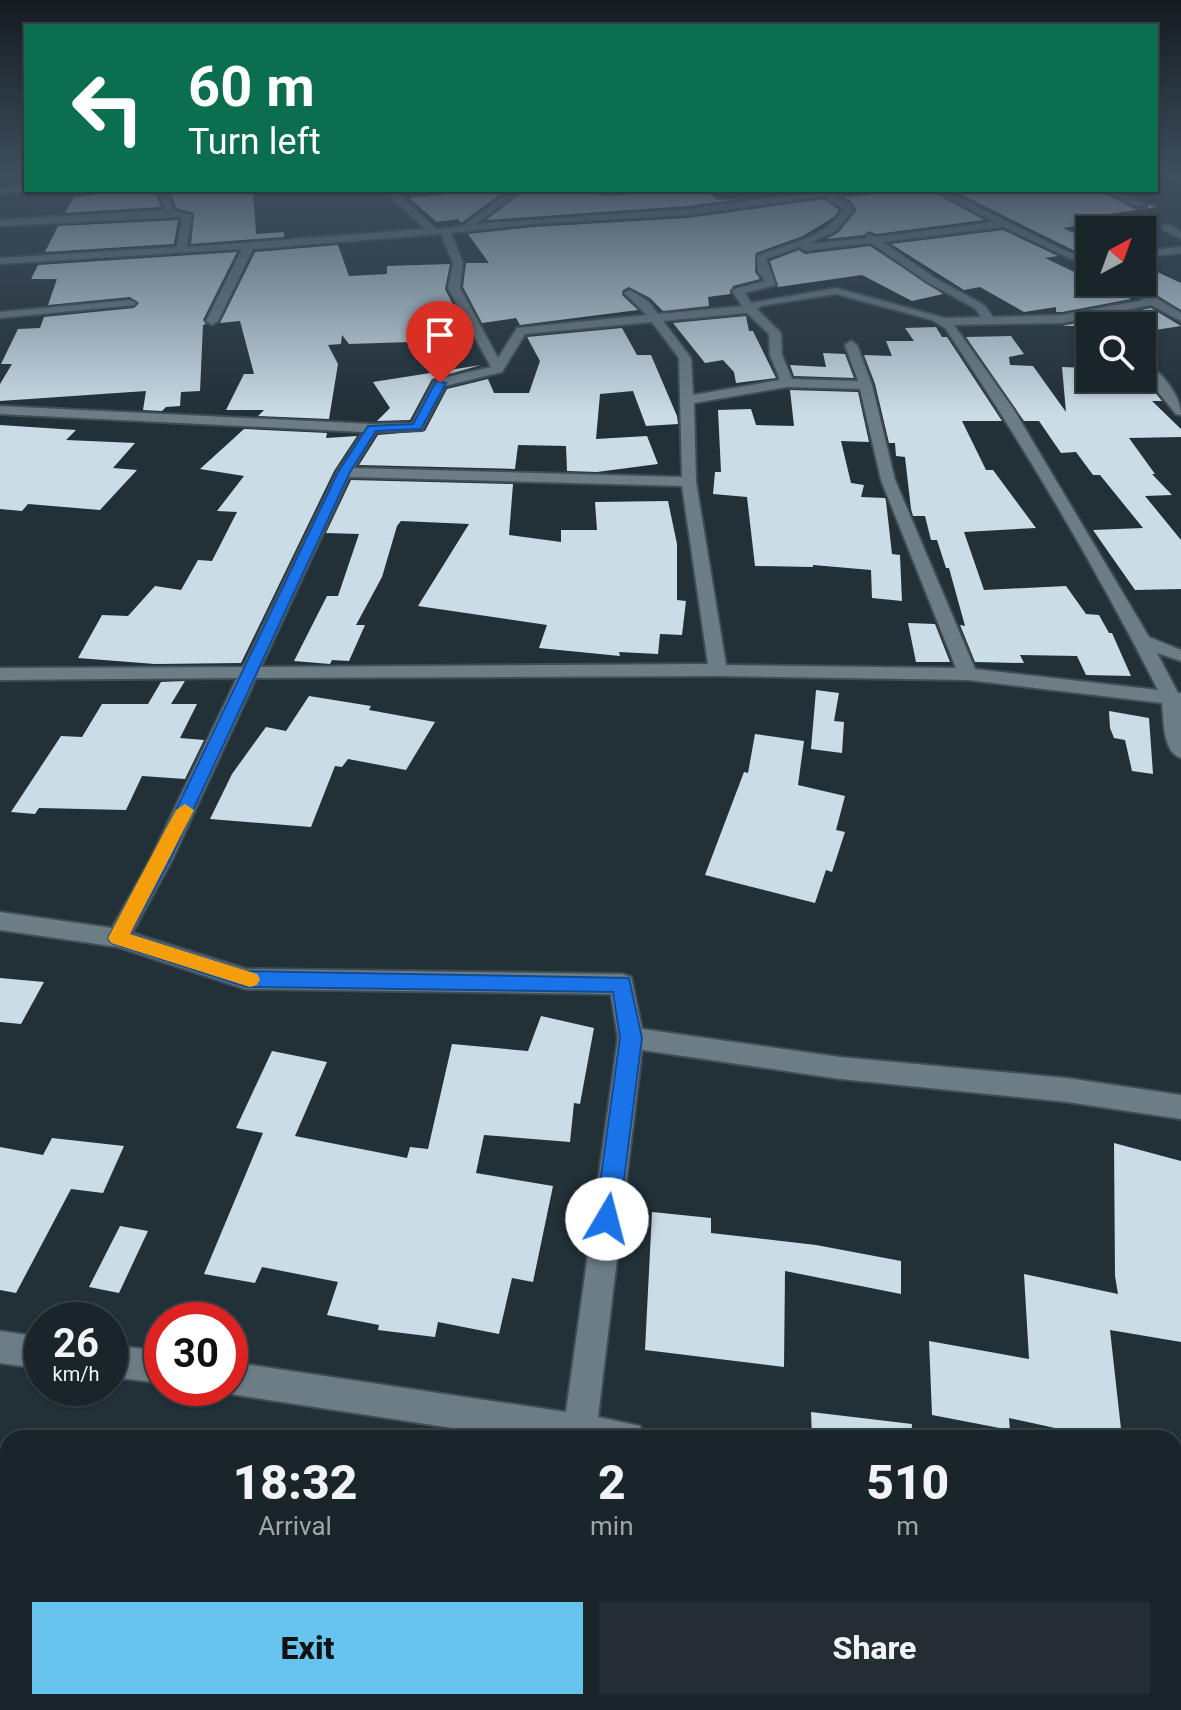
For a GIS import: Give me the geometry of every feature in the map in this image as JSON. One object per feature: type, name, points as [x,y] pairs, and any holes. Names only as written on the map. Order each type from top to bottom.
[{"type":"street","points":[[45,254],[64,259]]},
{"type":"street","points":[[0,261],[125,254]]},
{"type":"street","points":[[212,321],[245,254]]},
{"type":"street","points":[[452,254],[458,263],[454,288],[498,369]]},
{"type":"street","points":[[770,254],[761,258],[763,272],[772,283],[738,291],[750,309],[775,333],[776,355],[787,383]]},
{"type":"street","points":[[894,254],[931,280],[970,300],[989,320]]},
{"type":"street","points":[[0,410],[372,428],[417,427],[440,383],[498,369],[521,331],[750,309],[758,303],[836,291],[923,314],[949,326],[1007,410],[1176,698],[1175,734],[1181,751]]},
{"type":"street","points":[[630,293],[644,303],[685,358],[689,482],[718,670]]},
{"type":"street","points":[[1145,296],[1181,318]]},
{"type":"street","points":[[940,322],[1062,319],[1154,301]]},
{"type":"street","points":[[0,315],[130,303]]},
{"type":"street","points":[[1071,316],[1076,319]]},
{"type":"street","points":[[851,345],[866,385],[888,480],[968,674]]},
{"type":"street","points":[[1156,378],[1181,411]]},
{"type":"street","points":[[687,400],[787,383],[866,385]]},
{"type":"street","points":[[118,938],[161,860],[344,472],[372,428]]},
{"type":"street","points":[[344,472],[689,482]]},
{"type":"street","points":[[1142,641],[1181,656]]},
{"type":"street","points":[[0,674],[718,670],[968,674],[1176,698]]},
{"type":"street","points":[[0,921],[118,938],[246,979],[622,984],[631,1038],[580,1430]]},
{"type":"street","points":[[631,1038],[840,1068],[1067,1090],[1181,1107]]},
{"type":"street","points":[[0,1347],[24,1350]]},
{"type":"street","points":[[248,1381],[573,1430]]},
{"type":"building","points":[[236,254],[203,320],[206,324],[203,325],[200,391],[181,392],[180,406],[166,407],[162,411],[143,410],[146,391],[0,401],[0,384],[12,364],[1,364],[18,329],[40,328],[44,317],[134,308],[139,303],[130,297],[48,305],[57,279],[31,279],[38,265]]},
{"type":"building","points":[[254,254],[341,254],[349,276],[387,274],[387,266],[450,264],[445,289],[471,340],[349,344],[342,335],[341,344],[328,345],[338,364],[329,419],[258,416],[264,410],[226,410],[244,374],[254,374],[240,321],[220,323]]},
{"type":"building","points":[[482,254],[756,254],[755,272],[760,279],[733,286],[730,294],[708,297],[709,306],[663,311],[650,298],[629,287],[623,290],[622,295],[638,310],[520,325],[516,318],[482,323],[463,287],[466,263],[489,263]]},
{"type":"building","points":[[789,254],[882,254],[943,294],[912,301],[862,275],[778,287],[770,261]]},
{"type":"building","points":[[907,254],[1053,254],[1058,256],[1045,258],[1076,273],[1076,296],[1125,296],[1131,299],[1062,312],[1056,312],[1056,307],[1024,312],[980,287],[964,290]]},
{"type":"building","points":[[1156,271],[1181,283],[1181,310],[1156,295]]},
{"type":"building","points":[[1151,308],[1181,326],[1156,330],[1156,312],[1131,312]]},
{"type":"building","points":[[746,316],[749,331],[753,331],[776,378],[736,383],[734,372],[723,360],[705,363],[673,323]]},
{"type":"building","points":[[936,327],[942,337],[947,337],[1002,421],[962,421],[986,470],[993,470],[1036,528],[964,532],[984,590],[1066,586],[1086,614],[1099,615],[1109,633],[1112,633],[1131,676],[1086,675],[1077,656],[1020,655],[1024,663],[975,662],[960,625],[965,626],[949,568],[946,568],[937,540],[931,540],[925,516],[913,516],[905,457],[896,456],[895,443],[889,443],[875,384],[864,355],[892,356],[886,341],[914,341],[905,328]]},
{"type":"building","points":[[622,328],[637,355],[651,355],[678,424],[646,426],[633,391],[600,394],[596,439],[647,436],[658,464],[597,472],[567,471],[566,446],[518,445],[515,469],[359,465],[378,435],[425,431],[447,389],[488,379],[494,393],[529,393],[540,361],[527,337]]},
{"type":"building","points":[[1011,336],[1024,354],[1009,357],[1010,365],[1033,366],[1066,412],[1062,367],[1076,368],[1076,392],[1155,392],[1162,401],[1152,401],[1181,429],[1181,437],[1129,438],[1155,474],[1152,474],[1172,495],[1145,496],[1181,540],[1181,589],[1135,590],[1093,530],[1143,528],[1100,475],[1093,475],[1076,452],[1061,453],[1039,421],[1024,421],[966,337]]},
{"type":"building","points":[[823,353],[845,354],[854,378],[794,376],[790,365],[826,367]]},
{"type":"building","points":[[481,365],[432,379],[410,420],[377,421],[390,408],[373,382]]},
{"type":"building","points":[[790,390],[858,392],[869,442],[841,441],[851,483],[864,485],[861,497],[885,498],[892,554],[900,555],[902,601],[872,598],[871,570],[813,565],[755,566],[747,497],[713,494],[715,472],[721,472],[718,410],[751,409],[756,425],[794,426]]},
{"type":"building","points":[[0,425],[76,430],[66,440],[135,443],[113,468],[137,470],[100,510],[28,504],[22,511],[0,509]]},
{"type":"building","points":[[244,429],[327,433],[326,438],[357,436],[334,471],[241,663],[155,664],[78,658],[102,615],[128,616],[155,586],[181,590],[198,560],[212,561],[237,512],[217,511],[244,476],[200,469]]},
{"type":"building","points":[[351,480],[513,484],[509,535],[561,542],[561,530],[597,530],[595,502],[668,501],[677,544],[677,600],[686,601],[682,635],[660,634],[658,654],[619,652],[620,656],[539,648],[547,625],[418,606],[469,524],[401,521],[382,577],[356,625],[365,625],[349,661],[332,660],[330,664],[294,661],[327,596],[338,596],[359,534],[326,533]]},
{"type":"building","points":[[908,623],[935,624],[950,662],[916,662]]},
{"type":"building","points":[[185,681],[171,704],[197,704],[180,738],[204,740],[185,779],[142,776],[126,810],[39,808],[35,814],[11,812],[61,736],[82,737],[102,704],[148,704],[161,682]]},
{"type":"building","points":[[816,690],[839,693],[834,721],[844,722],[842,753],[811,749]]},
{"type":"building","points":[[309,696],[371,706],[369,710],[435,722],[406,770],[348,759],[342,767],[335,766],[311,827],[210,819],[232,774],[266,727],[286,731]]},
{"type":"building","points":[[1109,711],[1149,718],[1153,774],[1132,771],[1125,740],[1114,738],[1110,728]]},
{"type":"building","points":[[755,734],[804,741],[798,785],[845,796],[836,830],[845,832],[832,872],[826,870],[815,903],[705,875],[744,772],[748,773]]},
{"type":"building","points":[[0,978],[44,982],[21,1024],[0,1022]]},
{"type":"building","points":[[541,1016],[594,1028],[580,1104],[574,1103],[570,1142],[484,1135],[476,1173],[553,1186],[533,1282],[512,1278],[499,1334],[438,1322],[435,1337],[378,1330],[379,1325],[327,1315],[338,1282],[262,1267],[255,1283],[204,1274],[263,1133],[236,1128],[272,1051],[327,1062],[295,1136],[407,1158],[410,1147],[428,1149],[452,1044],[528,1051]]},
{"type":"building","points":[[52,1138],[124,1146],[103,1193],[71,1189],[16,1293],[0,1290],[0,1147],[43,1155]]},
{"type":"building","points":[[1114,1143],[1181,1161],[1181,1342],[1110,1330],[1121,1430],[1064,1430],[1009,1418],[1010,1430],[932,1415],[929,1341],[1029,1359],[1024,1274],[1118,1294],[1115,1276]]},
{"type":"building","points":[[652,1212],[711,1218],[711,1233],[816,1245],[901,1261],[901,1294],[785,1271],[784,1367],[645,1350]]},
{"type":"building","points":[[120,1226],[148,1231],[119,1293],[89,1287]]},
{"type":"building","points":[[811,1412],[912,1424],[912,1430],[812,1430]]},
{"type":"slow traffic","points":[[185,810],[118,938],[250,979]]},
{"type":"route","points":[[440,383],[417,427],[372,428],[344,472],[161,860],[118,938],[246,979],[622,984],[631,1038],[607,1219]]}]
